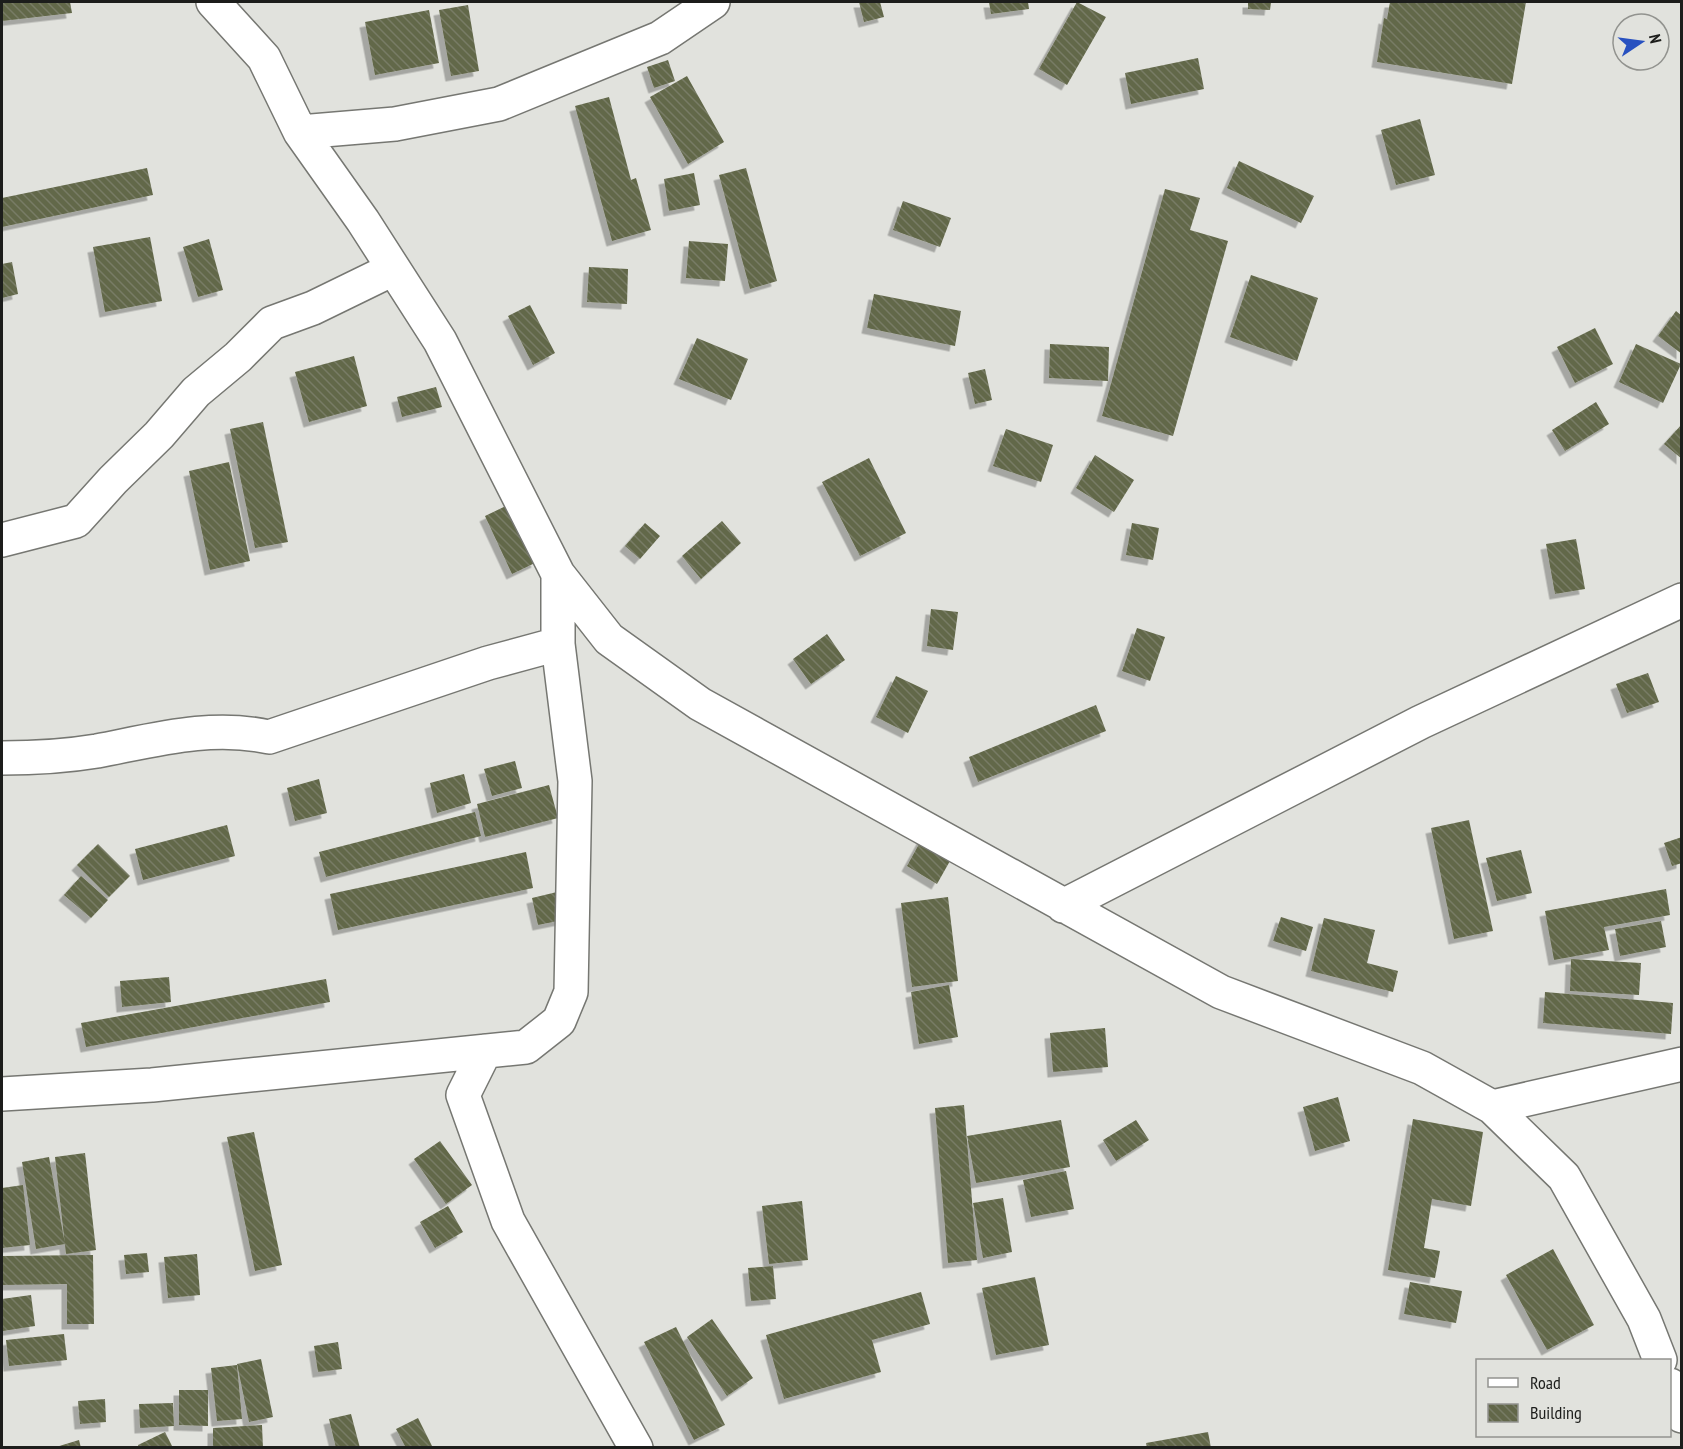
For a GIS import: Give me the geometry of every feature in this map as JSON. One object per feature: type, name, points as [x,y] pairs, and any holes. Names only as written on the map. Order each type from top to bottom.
[{"type":"street","points":[[213,2],[264,58],[300,132],[363,221],[440,340],[558,574],[609,639],[700,704],[1221,992],[1422,1068],[1492,1107],[1564,1177],[1644,1319],[1660,1359]]},
{"type":"street","points":[[300,132],[395,124],[499,104],[660,38],[713,2]]},
{"type":"street","points":[[2,540],[76,521],[113,480],[159,435],[196,392],[238,357],[272,323],[313,308],[393,269]]},
{"type":"street","points":[[2,1094],[152,1085],[526,1047],[559,1021],[571,992],[575,781],[558,644],[558,574]]},
{"type":"street","points":[[1063,906],[1421,722],[1682,600]]},
{"type":"street","points":[[2,758],[96,751],[143,740],[190,733],[246,732],[269,737],[488,663],[558,644]]},
{"type":"street","points":[[485,1051],[463,1095],[508,1221],[636,1448]]},
{"type":"street","points":[[1492,1107],[1682,1064]]},
{"type":"street","points":[[1671,1387],[1682,1416]]},
{"type":"building","points":[[2,2],[70,2],[72,13],[2,21]]},
{"type":"building","points":[[859,2],[880,2],[884,17],[864,22]]},
{"type":"building","points":[[989,2],[1028,2],[1029,9],[991,14]]},
{"type":"building","points":[[1077,2],[1106,17],[1067,85],[1039,69]]},
{"type":"building","points":[[1248,2],[1271,2],[1270,10],[1248,9]]},
{"type":"building","points":[[1390,2],[1526,2],[1512,84],[1377,62],[1384,18],[1387,19]]},
{"type":"building","points":[[468,5],[479,71],[451,76],[439,10]]},
{"type":"building","points":[[429,10],[439,63],[375,75],[365,22]]},
{"type":"building","points":[[1198,58],[1204,89],[1131,104],[1125,73]]},
{"type":"building","points":[[668,60],[675,81],[654,88],[647,67]]},
{"type":"building","points":[[687,76],[724,142],[688,164],[650,97]]},
{"type":"building","points":[[609,97],[631,180],[636,178],[651,230],[612,241],[575,106]]},
{"type":"building","points":[[1420,119],[1435,175],[1396,185],[1381,130]]},
{"type":"building","points":[[1239,161],[1314,196],[1301,223],[1227,188]]},
{"type":"building","points":[[147,168],[153,195],[2,227],[2,198]]},
{"type":"building","points":[[746,168],[777,281],[750,289],[719,175]]},
{"type":"building","points":[[694,173],[700,205],[669,211],[664,179]]},
{"type":"building","points":[[1165,189],[1200,198],[1190,230],[1228,241],[1173,436],[1102,416]]},
{"type":"building","points":[[903,201],[951,218],[940,247],[893,230]]},
{"type":"building","points":[[150,237],[162,301],[105,312],[93,247]]},
{"type":"building","points":[[209,239],[223,290],[198,297],[183,247]]},
{"type":"building","points":[[689,241],[728,244],[725,281],[686,278]]},
{"type":"building","points":[[12,262],[18,294],[2,298],[2,264]]},
{"type":"building","points":[[589,267],[628,269],[627,304],[587,302]]},
{"type":"building","points":[[1251,275],[1318,298],[1297,361],[1230,337]]},
{"type":"building","points":[[874,294],[961,311],[955,346],[867,328]]},
{"type":"building","points":[[530,305],[555,353],[533,365],[508,316]]},
{"type":"building","points":[[1676,311],[1682,316],[1682,354],[1658,336]]},
{"type":"building","points":[[1595,328],[1613,364],[1575,383],[1557,347]]},
{"type":"building","points":[[697,338],[748,359],[731,400],[679,379]]},
{"type":"building","points":[[1050,344],[1109,347],[1108,381],[1049,378]]},
{"type":"building","points":[[1636,344],[1681,364],[1663,403],[1619,382]]},
{"type":"building","points":[[354,356],[367,406],[309,422],[295,372]]},
{"type":"building","points":[[985,369],[992,400],[975,404],[968,373]]},
{"type":"building","points":[[436,387],[442,407],[402,417],[397,397]]},
{"type":"building","points":[[1596,402],[1609,424],[1565,451],[1552,430]]},
{"type":"building","points":[[263,422],[288,542],[255,548],[230,429]]},
{"type":"building","points":[[1682,424],[1682,459],[1664,444]]},
{"type":"building","points":[[1006,429],[1053,445],[1041,482],[993,466]]},
{"type":"building","points":[[1095,455],[1134,480],[1114,512],[1076,488]]},
{"type":"building","points":[[869,458],[906,533],[860,556],[822,482]]},
{"type":"building","points":[[229,462],[250,561],[210,570],[189,471]]},
{"type":"building","points":[[510,504],[537,562],[512,574],[485,516]]},
{"type":"building","points":[[722,521],[741,543],[701,579],[682,556]]},
{"type":"building","points":[[645,523],[660,536],[640,559],[625,546]]},
{"type":"building","points":[[1132,523],[1159,528],[1153,560],[1126,555]]},
{"type":"building","points":[[1576,539],[1585,589],[1555,594],[1546,544]]},
{"type":"building","points":[[931,609],[958,612],[953,650],[927,646]]},
{"type":"building","points":[[1137,628],[1165,637],[1150,681],[1122,671]]},
{"type":"building","points":[[827,634],[845,660],[811,684],[793,659]]},
{"type":"building","points":[[1648,673],[1659,702],[1627,713],[1616,684]]},
{"type":"building","points":[[896,676],[928,691],[908,733],[876,717]]},
{"type":"building","points":[[1096,705],[1106,731],[978,782],[969,757]]},
{"type":"building","points":[[515,761],[522,788],[492,796],[484,769]]},
{"type":"building","points":[[464,774],[471,803],[437,813],[430,783]]},
{"type":"building","points":[[319,779],[327,813],[295,821],[287,788]]},
{"type":"building","points":[[549,785],[558,818],[485,837],[477,804]]},
{"type":"building","points":[[475,812],[481,836],[326,877],[319,852]]},
{"type":"building","points":[[1469,820],[1493,931],[1454,939],[1431,828]]},
{"type":"building","points":[[227,825],[235,856],[143,880],[135,849]]},
{"type":"building","points":[[924,835],[955,852],[937,884],[907,866]]},
{"type":"building","points":[[1682,837],[1682,863],[1672,866],[1664,843]]},
{"type":"building","points":[[98,844],[130,876],[109,897],[77,865]]},
{"type":"building","points":[[1521,850],[1532,893],[1497,901],[1486,858]]},
{"type":"building","points":[[526,852],[533,888],[338,930],[330,894]]},
{"type":"building","points":[[81,876],[108,900],[91,918],[64,895]]},
{"type":"building","points":[[1666,889],[1670,915],[1604,927],[1609,950],[1554,960],[1545,911]]},
{"type":"building","points":[[557,892],[563,920],[538,925],[532,898]]},
{"type":"building","points":[[948,897],[958,981],[912,987],[901,903]]},
{"type":"building","points":[[1281,917],[1313,927],[1306,951],[1273,941]]},
{"type":"building","points":[[1324,918],[1375,930],[1367,963],[1398,971],[1393,992],[1311,971]]},
{"type":"building","points":[[1661,921],[1666,947],[1620,956],[1615,929]]},
{"type":"building","points":[[1571,959],[1641,963],[1639,995],[1570,991]]},
{"type":"building","points":[[169,977],[171,1002],[122,1007],[120,981]]},
{"type":"building","points":[[326,979],[330,1002],[86,1047],[81,1023]]},
{"type":"building","points":[[949,985],[958,1037],[919,1044],[911,992]]},
{"type":"building","points":[[1545,992],[1673,1003],[1671,1034],[1543,1023]]},
{"type":"building","points":[[1105,1028],[1108,1067],[1053,1072],[1050,1033]]},
{"type":"building","points":[[1338,1097],[1350,1141],[1315,1151],[1303,1107]]},
{"type":"building","points":[[964,1105],[977,1260],[948,1263],[935,1108]]},
{"type":"building","points":[[1413,1119],[1483,1132],[1471,1206],[1432,1199],[1424,1248],[1440,1251],[1435,1278],[1388,1270]]},
{"type":"building","points":[[1061,1120],[1070,1167],[976,1183],[967,1136]]},
{"type":"building","points":[[1136,1120],[1149,1140],[1116,1161],[1103,1140]]},
{"type":"building","points":[[254,1132],[282,1265],[255,1271],[227,1137]]},
{"type":"building","points":[[440,1141],[472,1185],[446,1204],[414,1159]]},
{"type":"building","points":[[85,1153],[96,1250],[66,1254],[55,1157]]},
{"type":"building","points":[[49,1157],[65,1244],[36,1249],[22,1162]]},
{"type":"building","points":[[1066,1171],[1074,1209],[1031,1217],[1023,1180]]},
{"type":"building","points":[[23,1185],[30,1245],[2,1248],[2,1188]]},
{"type":"building","points":[[1003,1198],[1012,1252],[983,1258],[973,1203]]},
{"type":"building","points":[[802,1201],[808,1260],[769,1264],[762,1206]]},
{"type":"building","points":[[448,1206],[463,1232],[435,1248],[420,1222]]},
{"type":"building","points":[[1553,1249],[1594,1325],[1547,1350],[1506,1275]]},
{"type":"building","points":[[147,1253],[149,1272],[126,1274],[124,1255]]},
{"type":"building","points":[[197,1254],[200,1295],[168,1298],[164,1257]]},
{"type":"building","points":[[93,1255],[94,1324],[67,1324],[67,1284],[2,1285],[2,1256]]},
{"type":"building","points":[[773,1266],[776,1299],[751,1301],[748,1268]]},
{"type":"building","points":[[1035,1277],[1049,1345],[996,1355],[982,1288]]},
{"type":"building","points":[[1410,1282],[1462,1291],[1456,1323],[1404,1314]]},
{"type":"building","points":[[921,1292],[930,1324],[872,1340],[881,1372],[784,1399],[766,1335]]},
{"type":"building","points":[[31,1295],[35,1326],[3,1331],[2,1299]]},
{"type":"building","points":[[712,1319],[753,1378],[727,1396],[687,1337]]},
{"type":"building","points":[[676,1327],[725,1425],[694,1440],[644,1342]]},
{"type":"building","points":[[64,1334],[67,1360],[9,1366],[6,1340]]},
{"type":"building","points":[[338,1342],[342,1369],[318,1372],[314,1346]]},
{"type":"building","points":[[261,1359],[273,1417],[249,1422],[237,1364]]},
{"type":"building","points":[[237,1365],[242,1419],[217,1421],[211,1368]]},
{"type":"building","points":[[179,1390],[208,1390],[208,1426],[179,1425]]},
{"type":"building","points":[[105,1399],[106,1422],[80,1424],[78,1401]]},
{"type":"building","points":[[173,1403],[174,1426],[140,1428],[139,1404]]},
{"type":"building","points":[[351,1414],[360,1448],[336,1448],[329,1419]]},
{"type":"building","points":[[418,1418],[433,1448],[406,1448],[396,1429]]},
{"type":"building","points":[[262,1425],[263,1448],[213,1448],[213,1428]]},
{"type":"building","points":[[165,1432],[173,1448],[139,1448],[138,1445]]},
{"type":"building","points":[[1208,1432],[1211,1448],[1147,1448],[1146,1443]]},
{"type":"building","points":[[79,1440],[81,1448],[56,1448],[56,1447]]}]
